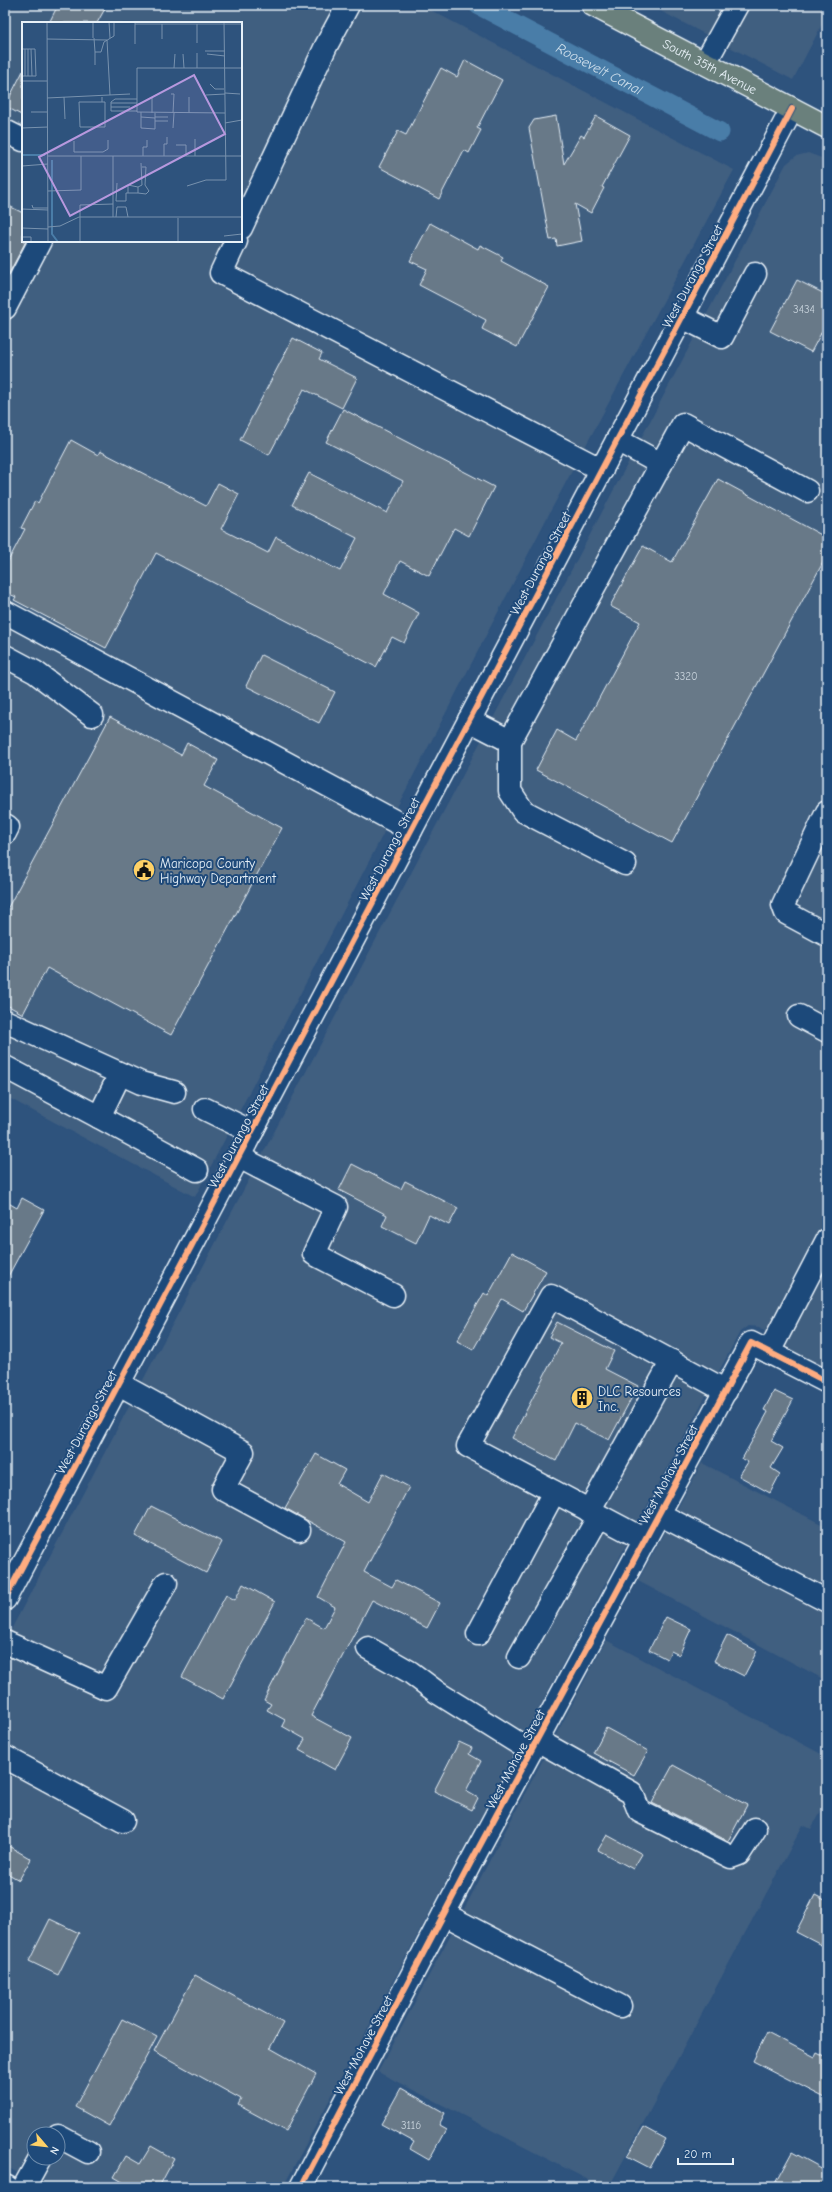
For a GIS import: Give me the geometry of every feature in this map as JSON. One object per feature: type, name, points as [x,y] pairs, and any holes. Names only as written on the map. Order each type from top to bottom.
[{"type":"main road","name":"South 35th Avenue","points":[[593,5],[827,128]]},
{"type":"street","points":[[242,226],[326,46],[348,5]]},
{"type":"street","points":[[705,63],[736,5]]},
{"type":"street","name":"West Durango Street","points":[[5,1599],[792,109]]},
{"type":"street","points":[[5,131],[22,140]]},
{"type":"street","points":[[5,308],[39,242]]},
{"type":"street","points":[[236,242],[221,274],[602,470]]},
{"type":"street","points":[[682,317],[722,337],[755,274]]},
{"type":"street","points":[[625,864],[523,811],[510,791],[510,741],[683,424],[807,491]]},
{"type":"street","points":[[618,440],[661,464]]},
{"type":"street","points":[[5,612],[411,830]]},
{"type":"street","points":[[5,656],[35,672],[92,714]]},
{"type":"street","points":[[469,720],[510,741]]},
{"type":"street","points":[[827,812],[783,905],[786,912],[827,935]]},
{"type":"street","points":[[5,825],[8,827],[5,833]]},
{"type":"street","points":[[799,1016],[827,1031]]},
{"type":"street","points":[[5,1020],[141,1083],[174,1092]]},
{"type":"street","points":[[5,1067],[197,1170]]},
{"type":"street","points":[[99,1117],[120,1074]]},
{"type":"street","points":[[205,1109],[252,1132]]},
{"type":"street","points":[[239,1157],[336,1207],[314,1254],[393,1295]]},
{"type":"street","name":"West Mohave Street","points":[[301,2187],[444,1914],[726,1390],[760,1348],[827,1240]]},
{"type":"street","points":[[645,1540],[468,1446],[551,1296],[726,1390]]},
{"type":"street","points":[[760,1348],[827,1382]]},
{"type":"street","points":[[519,1657],[672,1361]]},
{"type":"street","points":[[119,1384],[243,1452],[223,1489],[299,1530]]},
{"type":"street","points":[[478,1634],[554,1492]]},
{"type":"street","points":[[659,1514],[827,1601]]},
{"type":"street","points":[[5,1642],[106,1688],[166,1583]]},
{"type":"street","points":[[368,1648],[410,1672],[438,1693],[534,1746],[632,1793],[638,1811],[731,1858],[739,1854],[755,1829]]},
{"type":"street","points":[[5,1757],[123,1821]]},
{"type":"street","points":[[444,1914],[620,2006]]},
{"type":"street","points":[[66,2140],[88,2152]]},
{"type":"street","points":[[24,2187],[36,2166]]},
{"type":"shaded area","points":[[5,5],[421,5],[734,170],[550,512],[195,1197],[5,1096]]},
{"type":"shaded area","points":[[649,5],[827,5],[827,15],[793,80]]},
{"type":"shaded area","points":[[808,153],[827,160],[827,1372],[798,1357],[759,1327],[748,1326],[740,1332],[283,2187],[44,2187],[5,2166],[5,1641],[786,164],[796,156]]},
{"type":"shaded area","points":[[702,1463],[827,1527],[827,1681],[638,1581]]},
{"type":"shaded area","points":[[606,1640],[827,1757],[827,1800],[811,1829],[803,1825],[609,2187],[602,2187],[378,2072]]},
{"type":"building","points":[[58,5],[107,5],[98,22],[50,22]]},
{"type":"building","points":[[465,60],[502,80],[477,128],[481,130],[469,153],[464,150],[439,199],[379,167],[398,131],[406,135],[441,68],[457,77]]},
{"type":"building","points":[[22,73],[22,115],[5,106]]},
{"type":"building","points":[[556,116],[564,164],[581,135],[584,137],[596,116],[630,135],[602,187],[604,188],[591,213],[575,204],[582,241],[557,246],[556,239],[550,240],[529,128],[534,120]]},
{"type":"building","points":[[5,204],[22,212],[22,242],[25,242],[5,281]]},
{"type":"building","points":[[430,223],[478,249],[480,245],[503,257],[501,261],[549,287],[517,347],[482,329],[486,320],[419,285],[427,269],[410,261]]},
{"type":"building","points":[[797,280],[827,295],[827,322],[811,352],[770,331]]},
{"type":"building","points":[[293,338],[322,353],[319,359],[357,378],[342,408],[304,389],[269,455],[240,440]]},
{"type":"building","points":[[343,409],[494,487],[469,536],[454,528],[429,576],[400,561],[384,594],[419,613],[404,643],[392,637],[376,667],[156,553],[106,648],[14,600],[16,597],[5,592],[5,567],[25,529],[21,528],[35,501],[38,503],[71,440],[98,455],[100,451],[206,506],[218,483],[239,494],[221,529],[268,553],[276,537],[340,571],[357,538],[292,505],[309,473],[387,513],[403,481],[326,442]]},
{"type":"building","points":[[718,479],[827,538],[827,555],[672,843],[536,770],[557,730],[576,741],[640,622],[610,606],[643,546],[672,562]]},
{"type":"building","points":[[261,655],[335,692],[319,723],[246,686]]},
{"type":"building","name":"Maricopa County Highway Department","points":[[110,717],[181,755],[187,743],[218,760],[204,786],[282,828],[171,1035],[47,968],[23,1014],[5,1004],[5,913]]},
{"type":"building","points":[[352,1164],[401,1189],[405,1181],[458,1208],[449,1225],[429,1215],[416,1243],[382,1226],[387,1215],[339,1190]]},
{"type":"building","points":[[22,1198],[44,1210],[5,1282],[5,1201],[17,1208]]},
{"type":"building","points":[[512,1252],[546,1271],[523,1311],[502,1299],[473,1350],[457,1341],[484,1293],[488,1296]]},
{"type":"building","name":"DLC Resources Inc.","points":[[557,1322],[614,1351],[605,1369],[638,1386],[609,1440],[575,1423],[556,1461],[512,1438],[561,1343],[549,1337]]},
{"type":"building","points":[[774,1391],[793,1400],[771,1441],[783,1448],[771,1468],[780,1474],[770,1493],[739,1476],[748,1462],[742,1459],[768,1412],[764,1410]]},
{"type":"building","points":[[316,1454],[345,1470],[337,1484],[368,1502],[383,1473],[409,1487],[364,1572],[392,1587],[396,1580],[440,1603],[427,1628],[372,1600],[311,1716],[352,1738],[335,1770],[299,1750],[305,1739],[282,1726],[285,1720],[267,1710],[271,1704],[264,1700],[306,1618],[324,1628],[335,1607],[318,1597],[346,1542],[285,1508]]},
{"type":"building","points":[[151,1506],[222,1542],[206,1573],[135,1536]]},
{"type":"building","points":[[243,1584],[275,1602],[223,1699],[182,1677],[226,1595],[235,1600]]},
{"type":"building","points":[[666,1617],[691,1629],[679,1655],[671,1651],[667,1659],[649,1650]]},
{"type":"building","points":[[727,1635],[757,1651],[744,1676],[714,1661]]},
{"type":"building","points":[[606,1728],[648,1751],[634,1775],[593,1753]]},
{"type":"building","points":[[459,1742],[472,1748],[469,1754],[481,1761],[466,1791],[478,1798],[472,1810],[434,1791]]},
{"type":"building","points":[[673,1765],[747,1805],[728,1841],[652,1803]]},
{"type":"building","points":[[607,1835],[642,1854],[633,1869],[598,1850]]},
{"type":"building","points":[[5,1844],[31,1859],[19,1880],[5,1872]]},
{"type":"building","points":[[815,1895],[827,1901],[827,1932],[821,1945],[796,1932]]},
{"type":"building","points":[[50,1919],[79,1933],[58,1975],[29,1961]]},
{"type":"building","points":[[195,1975],[283,2023],[270,2048],[316,2074],[286,2131],[238,2105],[241,2099],[154,2051]]},
{"type":"building","points":[[122,2019],[157,2037],[109,2126],[75,2107]]},
{"type":"building","points":[[767,2032],[815,2057],[817,2053],[827,2058],[827,2099],[753,2061]]},
{"type":"building","points":[[401,2088],[445,2113],[439,2125],[446,2129],[429,2160],[410,2149],[414,2142],[381,2124]]},
{"type":"building","points":[[644,2127],[666,2139],[650,2168],[627,2156]]},
{"type":"building","points":[[151,2146],[174,2159],[159,2187],[131,2187],[114,2177],[126,2156],[140,2164]]},
{"type":"building","points":[[792,2152],[827,2171],[827,2187],[773,2187]]},
{"type":"waterway","name":"Roosevelt Canal","points":[[478,5],[720,132]]},
{"type":"cycle path","points":[[5,1599],[792,109]]},
{"type":"cycle path","points":[[301,2187],[471,1862],[751,1343],[827,1382]]},
{"type":"place","name":"Maricopa County Highway Department","points":[[144,870]]},
{"type":"place","name":"DLC Resources Inc.","points":[[582,1398]]}]
